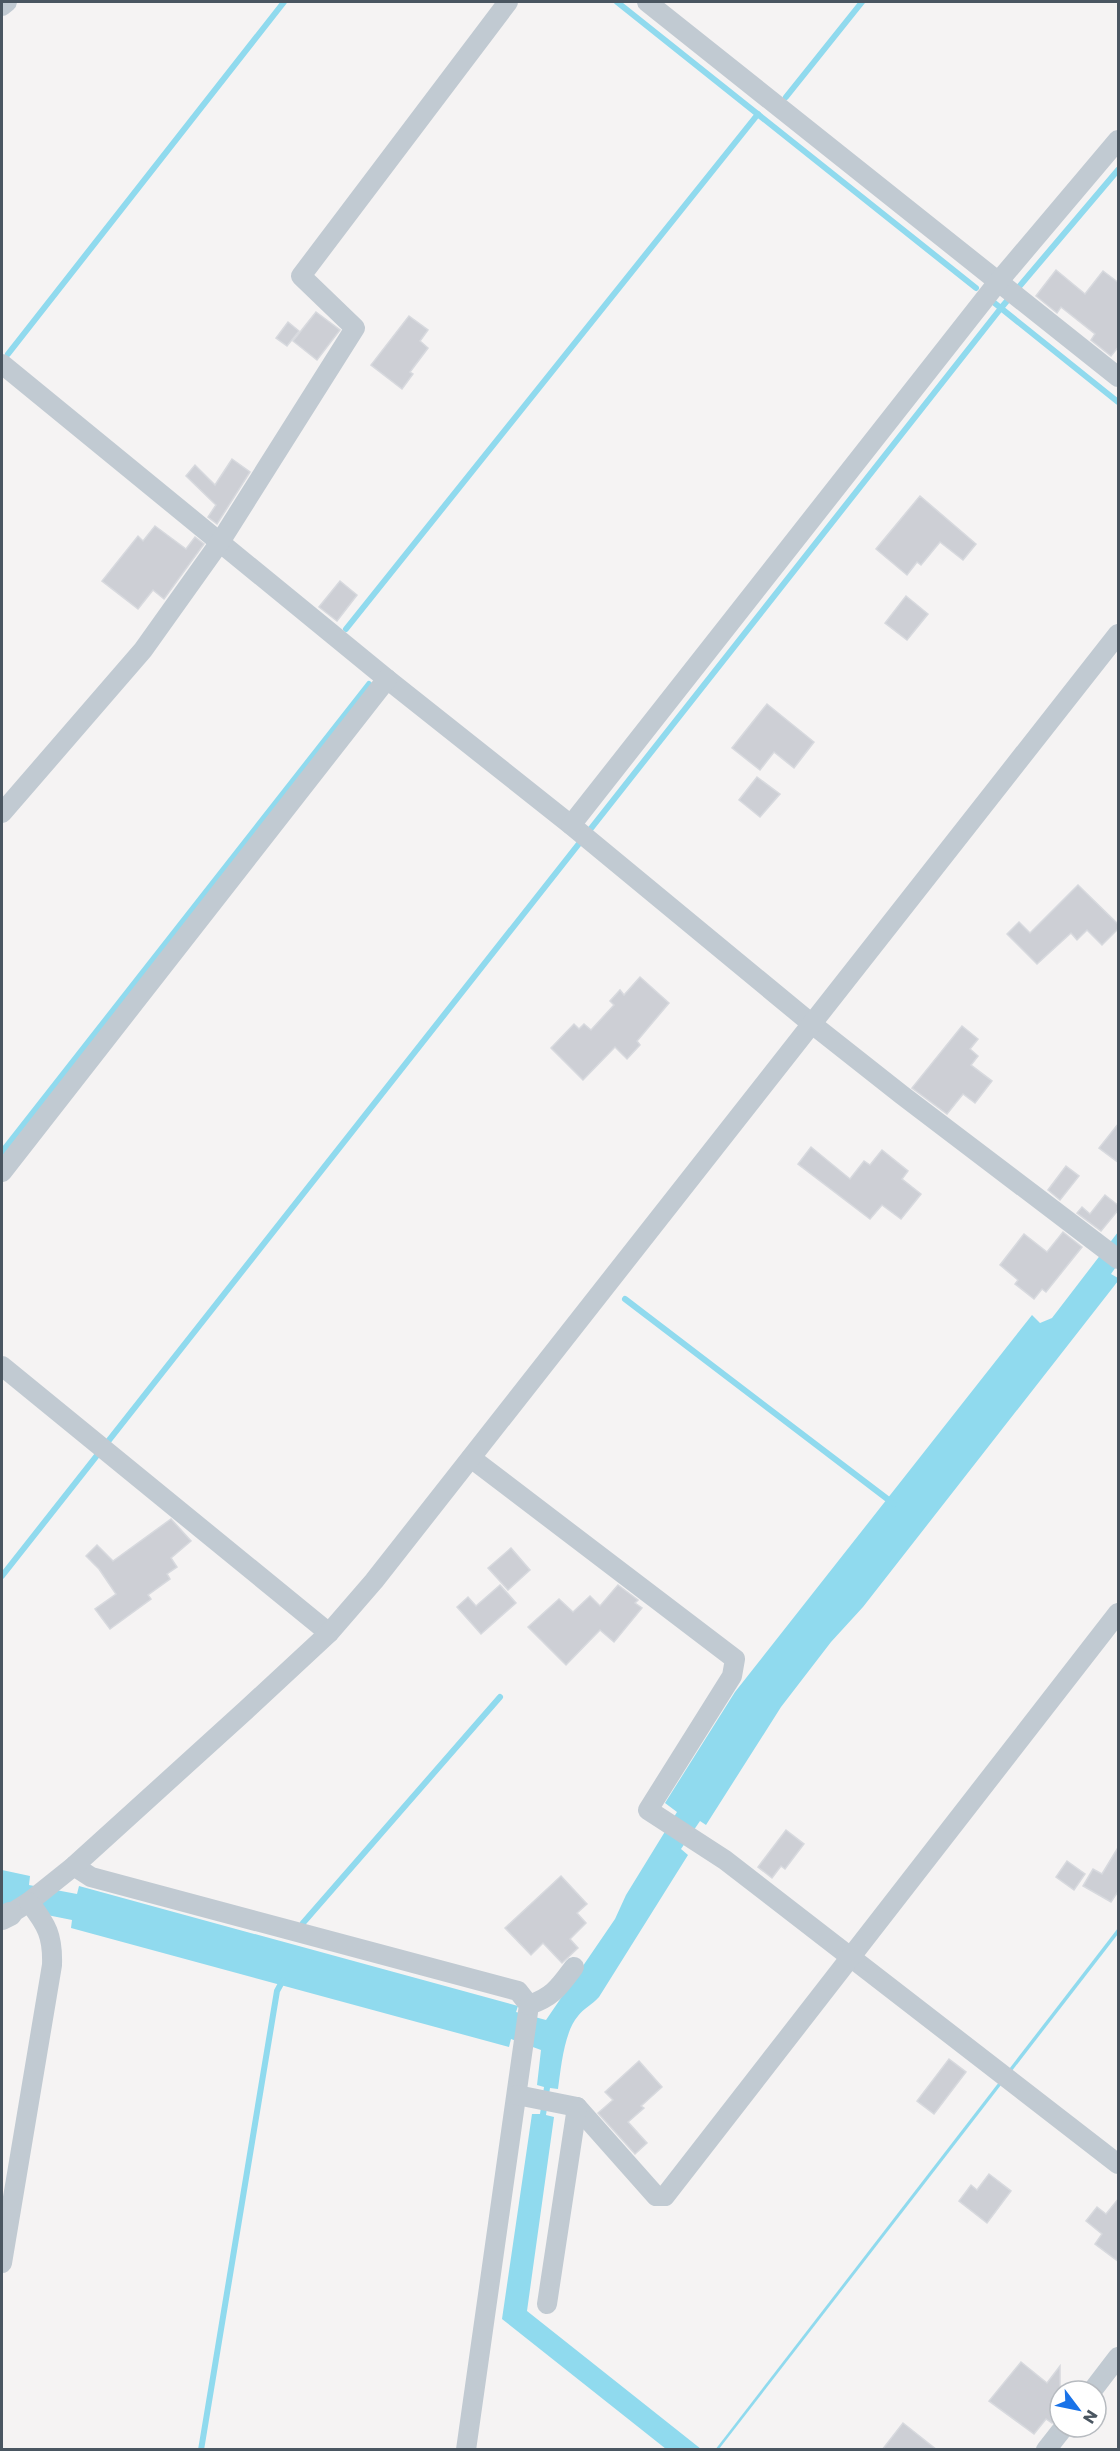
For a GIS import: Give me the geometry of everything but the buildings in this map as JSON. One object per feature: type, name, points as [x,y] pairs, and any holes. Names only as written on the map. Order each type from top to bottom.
[{"type":"street","points":[[2,6],[7,2]]},
{"type":"street","points":[[2,813],[143,650],[220,542],[355,328],[301,276],[508,2]]},
{"type":"street","points":[[647,2],[1119,377]]},
{"type":"street","points":[[581,833],[1009,291],[1119,140]]},
{"type":"street","points":[[2,364],[387,680],[581,833],[813,1024],[902,1095],[1111,1253]]},
{"type":"street","points":[[14,1911],[52,1885],[74,1866],[329,1634],[375,1581],[1119,634]]},
{"type":"street","points":[[2,1172],[387,680]]},
{"type":"street","points":[[2,1366],[329,1634]]},
{"type":"street","points":[[471,1458],[735,1659],[732,1676],[648,1810],[725,1860],[1119,2164]]},
{"type":"street","points":[[526,2097],[567,2105],[656,2196],[665,2196],[1119,1613]]},
{"type":"street","points":[[74,1866],[91,1877],[518,1991],[529,2008],[522,2053],[526,2097],[466,2450]]},
{"type":"street","points":[[2,2263],[52,1965],[53,1946],[46,1923],[14,1911]]},
{"type":"street","points":[[529,2008],[557,1990],[574,1967]]},
{"type":"street","points":[[547,2304],[567,2105]]},
{"type":"street","points":[[1102,2379],[1119,2357]]},
{"type":"water","points":[[1118,1232],[1118,1264],[1111,1274],[1118,1278],[1118,1281],[863,1607],[831,1642],[781,1707],[706,1825],[700,1821],[681,1849],[688,1855],[599,1997],[580,2013],[569,2031],[558,2089],[550,2088],[546,2115],[554,2117],[527,2311],[701,2449],[666,2449],[502,2319],[532,2114],[540,2114],[544,2087],[537,2085],[541,2050],[511,2039],[509,2047],[71,1928],[72,1920],[2,1906],[2,1870],[30,1876],[29,1885],[77,1894],[79,1886],[518,2006],[516,2012],[546,2020],[615,1919],[626,1895],[677,1812],[665,1803],[735,1692],[1032,1315],[1040,1323],[1052,1318]]},
{"type":"water","points":[[1118,1928],[1118,1934],[719,2449],[715,2450]]},
{"type":"waterway","points":[[8,354],[284,2]]},
{"type":"waterway","points":[[617,2],[976,288]]},
{"type":"waterway","points":[[786,97],[862,2]]},
{"type":"waterway","points":[[346,629],[758,114]]},
{"type":"waterway","points":[[2,1576],[1001,308],[1118,170]]},
{"type":"waterway","points":[[992,301],[1118,402]]},
{"type":"waterway","points":[[2,1152],[369,684]]},
{"type":"waterway","points":[[625,1299],[894,1504]]},
{"type":"waterway","points":[[303,1923],[500,1697]]},
{"type":"waterway","points":[[201,2450],[277,1991],[283,1980]]}]
